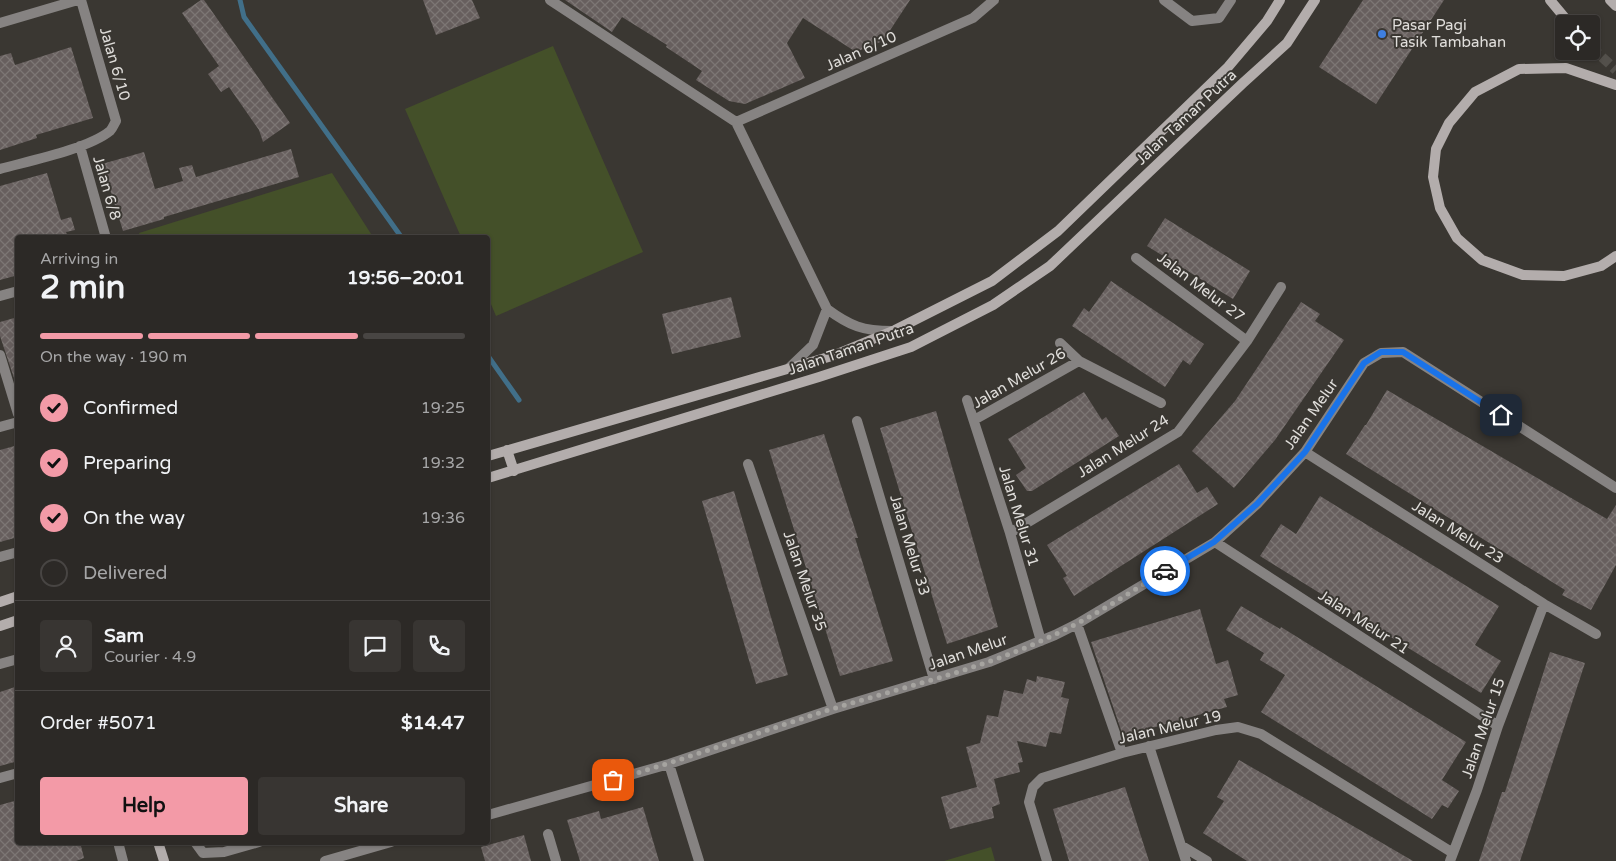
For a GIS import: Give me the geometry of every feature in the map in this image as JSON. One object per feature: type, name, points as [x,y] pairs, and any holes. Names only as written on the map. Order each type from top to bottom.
[{"type":"street","points":[[0,23],[79,0]]},
{"type":"street","name":"Jalan 6/10","points":[[0,169],[80,146],[98,139],[112,130],[116,121],[79,0]]},
{"type":"street","points":[[550,0],[736,122],[827,309],[859,328],[876,331],[896,330]]},
{"type":"street","name":"Jalan 6/10","points":[[736,122],[973,18],[994,0]]},
{"type":"street","points":[[1164,0],[1192,21],[1219,18],[1231,0]]},
{"type":"street","name":"Jalan Taman Putra","points":[[490,455],[832,356],[896,330],[992,281],[1058,231],[1228,67],[1267,21],[1280,0]]},
{"type":"street","points":[[1267,21],[1284,0]]},
{"type":"street","name":"Jalan Taman Putra","points":[[490,477],[810,380],[910,347],[993,305],[1050,266],[1243,82],[1287,43],[1315,0]]},
{"type":"street","points":[[1550,0],[1562,15]]},
{"type":"street","points":[[1610,0],[1616,6]]},
{"type":"street","points":[[1616,85],[1566,68],[1518,69],[1475,92],[1449,123],[1436,149],[1433,177],[1440,208],[1457,238],[1482,260],[1523,275],[1564,276],[1601,266],[1616,256]]},
{"type":"street","name":"Jalan 6/8","points":[[80,146],[105,235]]},
{"type":"street","name":"Jalan Melur 27","points":[[1136,258],[1248,341]]},
{"type":"street","name":"Jalan Melur 24","points":[[1010,533],[1178,432],[1248,341],[1280,287]]},
{"type":"street","points":[[0,296],[15,292]]},
{"type":"street","points":[[790,367],[813,345],[827,309]]},
{"type":"street","points":[[1060,343],[1079,361],[1161,403]]},
{"type":"street","name":"Jalan Melur","points":[[490,814],[670,764],[833,709],[989,662],[1042,641],[1077,624],[1214,542],[1257,504],[1305,452],[1364,363],[1381,352],[1403,352],[1616,488]]},
{"type":"street","points":[[0,356],[15,404]]},
{"type":"street","name":"Jalan Melur 26","points":[[974,420],[1079,361]]},
{"type":"street","name":"Jalan Melur 31","points":[[967,400],[1010,533],[1042,641]]},
{"type":"street","name":"Jalan Melur 33","points":[[856,421],[934,679]]},
{"type":"street","points":[[0,427],[15,423]]},
{"type":"street","points":[[508,450],[514,471]]},
{"type":"street","name":"Jalan Melur 23","points":[[1305,452],[1544,604],[1596,634]]},
{"type":"street","name":"Jalan Melur 35","points":[[748,464],[833,709]]},
{"type":"street","name":"Jalan Melur 21","points":[[1214,542],[1498,726]]},
{"type":"street","points":[[0,557],[15,553]]},
{"type":"street","points":[[0,602],[15,597]]},
{"type":"street","name":"Jalan Melur 15","points":[[1452,857],[1498,726],[1544,604]]},
{"type":"street","points":[[0,626],[15,621]]},
{"type":"street","points":[[1077,624],[1122,753]]},
{"type":"street","points":[[0,664],[15,660]]},
{"type":"street","name":"Jalan Melur 19","points":[[1047,861],[1029,802],[1033,788],[1042,778],[1122,753],[1216,730],[1238,727],[1261,734],[1452,857]]},
{"type":"street","points":[[1149,746],[1186,861]]},
{"type":"street","points":[[670,764],[699,861]]},
{"type":"street","points":[[0,778],[15,774]]},
{"type":"street","points":[[548,834],[556,861]]},
{"type":"street","points":[[118,845],[120,860]]},
{"type":"street","points":[[159,845],[164,861]]},
{"type":"street","points":[[197,845],[203,853],[224,852],[248,845]]},
{"type":"street","points":[[325,861],[357,847],[371,845]]},
{"type":"street","points":[[1182,846],[1207,861]]},
{"type":"green space","points":[[553,46],[643,252],[496,316],[490,302],[490,235],[460,235],[405,109]]},
{"type":"green space","points":[[332,173],[372,235],[140,235],[139,233]]},
{"type":"green space","points":[[991,847],[995,861],[944,861]]},
{"type":"building","points":[[201,0],[204,0],[290,123],[263,142],[259,130],[229,87],[221,92],[208,74],[219,66],[182,13]]},
{"type":"building","points":[[423,0],[472,0],[480,18],[436,35]]},
{"type":"building","points":[[565,0],[910,0],[883,41],[856,52],[803,18],[787,43],[805,78],[745,104],[729,101],[696,80],[702,71],[666,47],[667,45],[622,17],[612,32]]},
{"type":"building","name":"Pasar Pagi Tasik Tambahan","points":[[1363,0],[1444,0],[1376,104],[1319,67]]},
{"type":"building","points":[[71,47],[93,118],[36,135],[37,138],[0,150],[0,56],[11,53],[15,65]]},
{"type":"building","points":[[291,149],[299,177],[123,231],[102,164],[144,152],[155,189],[183,181],[179,168],[192,165],[196,177]]},
{"type":"building","points":[[47,173],[61,220],[71,217],[75,230],[66,232],[67,235],[15,235],[15,276],[0,280],[0,186]]},
{"type":"building","points":[[1165,218],[1250,271],[1233,299],[1147,246]]},
{"type":"building","points":[[1111,281],[1204,344],[1190,365],[1183,360],[1165,387],[1072,326],[1084,308],[1089,312]]},
{"type":"building","points":[[731,297],[741,337],[672,354],[662,314]]},
{"type":"building","points":[[1301,302],[1320,314],[1315,321],[1344,340],[1275,440],[1234,488],[1192,451],[1235,401]]},
{"type":"building","points":[[15,318],[15,381],[0,336],[0,322]]},
{"type":"building","points":[[1387,390],[1607,519],[1616,505],[1616,565],[1591,610],[1562,595],[1565,590],[1346,454]]},
{"type":"building","points":[[1084,392],[1102,420],[1106,417],[1119,436],[1032,491],[1027,491],[1016,475],[1026,468],[1008,439]]},
{"type":"building","points":[[936,411],[998,627],[947,644],[880,428]]},
{"type":"building","points":[[824,434],[858,538],[855,538],[893,661],[840,676],[769,450]]},
{"type":"building","points":[[15,446],[15,538],[0,542],[0,450]]},
{"type":"building","points":[[1179,464],[1197,493],[1207,487],[1218,504],[1074,596],[1063,578],[1067,576],[1047,545]]},
{"type":"building","points":[[734,491],[788,675],[756,684],[702,501]]},
{"type":"building","points":[[1320,496],[1499,606],[1475,645],[1501,661],[1481,693],[1260,556],[1281,524],[1296,534]]},
{"type":"building","points":[[1241,606],[1280,629],[1281,627],[1466,742],[1442,780],[1459,791],[1448,808],[1442,805],[1432,819],[1261,712],[1285,675],[1260,660],[1264,653],[1226,630]]},
{"type":"building","points":[[1200,609],[1216,664],[1228,660],[1238,695],[1224,699],[1227,707],[1123,736],[1091,642]]},
{"type":"building","points":[[1550,652],[1585,663],[1520,861],[1479,861],[1502,792],[1505,792]]},
{"type":"building","points":[[1037,676],[1065,682],[1061,697],[1069,699],[1061,734],[1050,732],[1046,747],[1017,741],[1023,762],[1018,763],[1020,772],[994,779],[1000,804],[992,807],[994,818],[950,829],[941,797],[977,787],[966,747],[980,743],[987,715],[998,717],[1004,690],[1023,694],[1027,679],[1036,682]]},
{"type":"building","points":[[15,687],[15,762],[0,766],[0,692]]},
{"type":"building","points":[[1239,760],[1413,861],[1247,861],[1203,833],[1224,801],[1217,797]]},
{"type":"building","points":[[1125,787],[1149,861],[1069,861],[1053,809]]},
{"type":"building","points":[[15,801],[15,845],[81,845],[84,858],[76,861],[0,861],[0,805]]},
{"type":"building","points":[[643,807],[659,861],[580,861],[567,820],[599,811],[601,819]]},
{"type":"building","points":[[524,835],[531,861],[485,861],[481,847]]},
{"type":"waterway","points":[[240,0],[244,17],[400,235]]},
{"type":"waterway","points":[[490,359],[519,400]]},
{"type":"tunnel","points":[[1600,55],[1616,70]]},
{"type":"way so far","points":[[613,780],[670,764],[833,709],[989,662],[1042,641],[1077,624],[1165,571]]},
{"type":"place","name":"Pasar Pagi Tasik Tambahan","points":[[1382,34]]},
{"type":"route","points":[[1165,571],[1214,542],[1257,504],[1305,452],[1364,363],[1381,352],[1403,352],[1501,415]]}]
